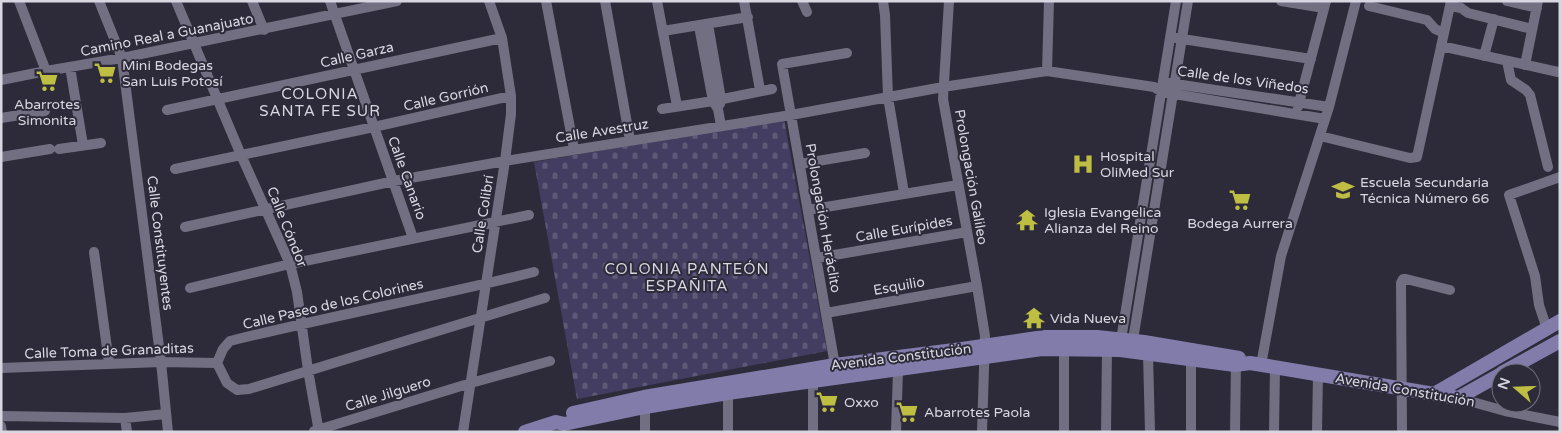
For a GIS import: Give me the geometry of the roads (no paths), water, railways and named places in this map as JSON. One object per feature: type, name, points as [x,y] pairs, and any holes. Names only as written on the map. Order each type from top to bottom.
[{"type":"main road","points":[[1434,394],[1560,322]]},
{"type":"main road","name":"Avenida Constitución","points":[[524,432],[728,393],[812,380],[836,371],[898,370],[1044,337],[1098,337],[1148,354],[1191,360],[1236,361]]},
{"type":"main road","points":[[1520,363],[1560,341]]},
{"type":"main road","name":"Avenida Constitución","points":[[562,424],[644,397],[984,352],[1123,346],[1275,367],[1458,398]]},
{"type":"main road","points":[[1458,398],[1491,379]]},
{"type":"street","points":[[19,1],[46,71]]},
{"type":"street","name":"Calle Constituyentes","points":[[99,1],[122,58],[161,362],[168,432]]},
{"type":"street","name":"Calle Cóndor","points":[[176,1],[241,156],[290,264],[297,292],[317,431]]},
{"type":"street","points":[[252,1],[264,30]]},
{"type":"street","name":"Calle Canario","points":[[330,1],[414,238]]},
{"type":"street","name":"Camino Real a Guanajuato","points":[[1,80],[194,44],[396,1]]},
{"type":"street","name":"Calle Colibrí","points":[[463,432],[505,161],[511,96],[502,38],[489,1]]},
{"type":"street","points":[[546,1],[574,149]]},
{"type":"street","points":[[605,1],[630,140]]},
{"type":"street","points":[[657,1],[677,106]]},
{"type":"street","points":[[744,1],[760,90]]},
{"type":"street","points":[[802,1],[807,12]]},
{"type":"street","points":[[883,1],[888,97],[904,193]]},
{"type":"street","name":"Prolongación Galileo","points":[[949,1],[943,100],[977,286],[984,336],[982,432]]},
{"type":"street","points":[[1047,71],[1049,1]]},
{"type":"street","points":[[1123,346],[1151,161],[1160,87],[1176,1]]},
{"type":"street","points":[[1106,432],[1162,163],[1188,1]]},
{"type":"street","points":[[1281,1],[1325,5],[1296,114]]},
{"type":"street","points":[[1255,364],[1281,256],[1326,118],[1356,1]]},
{"type":"street","points":[[1507,1],[1538,4],[1525,64]]},
{"type":"street","points":[[1320,136],[1410,158],[1417,157],[1450,4],[1462,5],[1468,13],[1532,29]]},
{"type":"street","points":[[1369,6],[1427,20],[1435,29],[1444,33]]},
{"type":"street","points":[[663,32],[748,17]]},
{"type":"street","points":[[1484,56],[1494,19]]},
{"type":"street","points":[[703,25],[721,126]]},
{"type":"street","points":[[1170,37],[1311,59]]},
{"type":"street","name":"Calle Garza","points":[[167,110],[502,38]]},
{"type":"street","points":[[1441,46],[1558,72]]},
{"type":"street","name":"Prolongación Heráclito","points":[[836,371],[782,64],[847,53]]},
{"type":"street","points":[[1507,61],[1511,80],[1530,95],[1548,166]]},
{"type":"street","points":[[70,67],[83,145]]},
{"type":"street","name":"Calle de los Viñedos","points":[[943,87],[1047,71],[1174,89],[1299,102],[1329,107]]},
{"type":"street","name":"Calle Avestruz","points":[[185,228],[394,182],[505,161],[791,115],[943,87]]},
{"type":"street","points":[[662,109],[718,103],[760,90],[772,89]]},
{"type":"street","name":"Calle de los Viñedos","points":[[1174,89],[1296,114],[1326,118]]},
{"type":"street","name":"Calle Gorrión","points":[[175,168],[241,156],[511,96]]},
{"type":"street","points":[[1,118],[44,111]]},
{"type":"street","points":[[1,157],[101,143]]},
{"type":"street","points":[[800,164],[865,153]]},
{"type":"street","points":[[1151,161],[1162,163]]},
{"type":"street","points":[[1547,328],[1539,305],[1535,276],[1509,196],[1560,177]]},
{"type":"street","points":[[808,210],[958,184]]},
{"type":"street","points":[[190,288],[290,264],[529,215]]},
{"type":"street","name":"Calle Eurípides","points":[[816,258],[967,232]]},
{"type":"street","points":[[94,252],[108,364]]},
{"type":"street","name":"Calle Paseo de los Colorines","points":[[217,363],[223,349],[230,341],[534,272]]},
{"type":"street","points":[[1402,432],[1403,279],[1406,278],[1450,290]]},
{"type":"street","name":"Esquilio","points":[[826,313],[977,286]]},
{"type":"street","points":[[217,363],[227,383],[237,390],[249,389],[544,298]]},
{"type":"street","points":[[1064,348],[1064,432]]},
{"type":"street","points":[[1148,354],[1150,432]]},
{"type":"street","points":[[1191,360],[1191,432]]},
{"type":"street","name":"Calle Jilguero","points":[[317,431],[471,383],[550,361]]},
{"type":"street","points":[[1235,432],[1236,361]]},
{"type":"street","name":"Calle Toma de Granaditas","points":[[1,368],[161,362],[217,363]]},
{"type":"street","points":[[1274,432],[1275,367]]},
{"type":"street","points":[[896,432],[898,370]]},
{"type":"street","points":[[1317,432],[1318,374]]},
{"type":"street","points":[[812,380],[813,432]]},
{"type":"street","points":[[728,393],[728,432]]},
{"type":"street","name":"Avenida Constitución","points":[[1458,398],[1505,411],[1560,422]]},
{"type":"street","points":[[645,408],[645,432]]},
{"type":"street","points":[[1,416],[125,418],[166,414]]},
{"type":"street","points":[[125,418],[127,432]]},
{"type":"street","points":[[1,426],[2,432]]},
{"type":"place","name":"Mini Bodegas San Luis Potosí","points":[[105,73]]},
{"type":"place","name":"Abarrotes Simonita","points":[[47,81]]},
{"type":"place","name":"Hospital OliMed Sur","points":[[1083,164]]},
{"type":"place","name":"Escuela Secundaria Técnica Número 66","points":[[1343,190]]},
{"type":"place","name":"Bodega Aurrera","points":[[1240,200]]},
{"type":"place","name":"Iglesia Evangelica Alianza del Reino","points":[[1027,220]]},
{"type":"place","name":"Vida Nueva","points":[[1034,318]]},
{"type":"place","name":"Oxxo","points":[[827,402]]},
{"type":"place","name":"Abarrotes Paola","points":[[907,412]]},
{"type":"district","name":"COLONIA SANTA FE SUR","points":[[320,102]]},
{"type":"district","name":"COLONIA PANTEÓN ESPAÑITA","points":[[687,278]]}]
